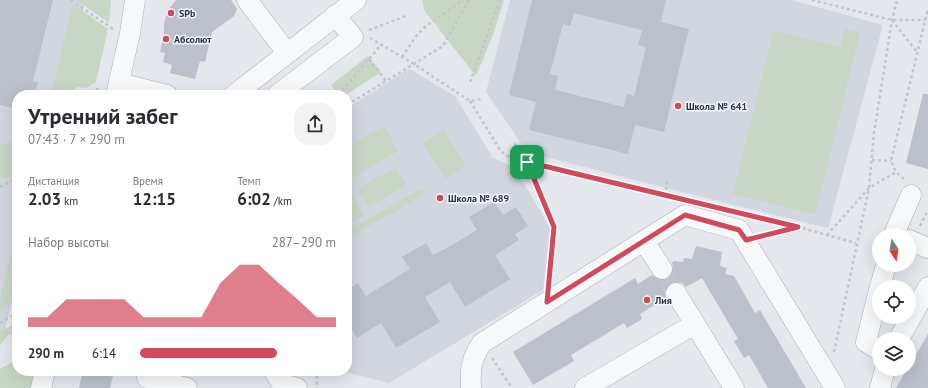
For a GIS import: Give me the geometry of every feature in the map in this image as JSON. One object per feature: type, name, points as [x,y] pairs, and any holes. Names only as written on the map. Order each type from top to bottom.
[{"type":"street","points":[[128,90],[112,88],[130,33],[135,0]]},
{"type":"street","points":[[247,0],[286,53]]},
{"type":"street","points":[[240,90],[356,0]]},
{"type":"street","points":[[284,90],[358,35],[335,15]]},
{"type":"street","points":[[256,77],[267,90]]},
{"type":"street","points":[[901,228],[911,195]]},
{"type":"street","points":[[471,388],[470,371],[474,355],[482,343],[644,241],[686,207],[739,230],[832,382]]},
{"type":"street","points":[[644,241],[662,269]]},
{"type":"street","points":[[916,243],[928,248]]},
{"type":"street","points":[[903,332],[928,287]]},
{"type":"street","points":[[676,293],[734,388]]},
{"type":"street","points":[[872,318],[866,342],[872,346]]},
{"type":"street","points":[[585,388],[695,324]]},
{"type":"street","points":[[41,388],[44,376]]},
{"type":"street","points":[[147,376],[147,378],[187,388]]},
{"type":"street","points":[[880,388],[883,376]]},
{"type":"path","points":[[71,0],[114,30]]},
{"type":"path","points":[[402,57],[417,35],[426,26],[463,0]]},
{"type":"path","points":[[352,102],[443,46],[469,0]]},
{"type":"path","points":[[470,82],[500,0]]},
{"type":"path","points":[[812,0],[892,20],[925,20]]},
{"type":"path","points":[[832,382],[856,243],[869,188],[874,133],[892,20],[897,0]]},
{"type":"path","points":[[827,235],[869,188],[896,172],[891,162],[928,9]]},
{"type":"path","points":[[358,35],[406,16]]},
{"type":"path","points":[[892,20],[918,52]]},
{"type":"path","points":[[358,35],[381,45],[414,64],[470,101],[499,148],[505,155],[527,162],[671,196],[686,207]]},
{"type":"path","points":[[342,90],[381,45]]},
{"type":"path","points":[[369,59],[386,81]]},
{"type":"path","points":[[470,101],[483,99]]},
{"type":"path","points":[[514,144],[523,150],[554,227],[547,302]]},
{"type":"path","points":[[872,160],[891,162]]},
{"type":"path","points":[[667,180],[666,188],[671,196],[686,207]]},
{"type":"path","points":[[0,187],[12,181]]},
{"type":"path","points":[[746,214],[856,243]]},
{"type":"path","points":[[746,240],[798,227]]},
{"type":"path","points":[[0,323],[12,317]]},
{"type":"path","points":[[482,343],[512,388]]},
{"type":"path","points":[[316,376],[317,388]]},
{"type":"shaded area","points":[[0,0],[85,0],[64,90],[12,90],[12,302],[0,347]]},
{"type":"shaded area","name":"Школа № 641","points":[[510,0],[791,0],[883,25],[828,228],[527,152],[486,92]]},
{"type":"shaded area","name":"Школа № 689","points":[[409,69],[455,96],[493,158],[514,167],[551,229],[543,290],[389,383],[352,374],[352,105]]},
{"type":"green space","points":[[76,0],[111,0],[109,23]]},
{"type":"green space","points":[[422,0],[504,0],[493,35],[476,76],[424,10]]},
{"type":"green space","points":[[73,4],[108,29],[96,82],[86,88],[78,87],[73,90],[52,90]]},
{"type":"green space","points":[[845,29],[860,33],[815,214],[733,194],[774,30],[840,47]]},
{"type":"green space","points":[[368,56],[381,72],[352,91],[334,90],[331,85]]},
{"type":"green space","points":[[384,126],[398,151],[352,178],[352,145]]},
{"type":"green space","points":[[444,130],[466,166],[445,179],[423,143]]},
{"type":"green space","points":[[12,140],[12,176],[5,179],[0,178],[0,146]]},
{"type":"green space","points":[[396,167],[406,185],[369,207],[358,189]]},
{"type":"green space","points":[[422,188],[426,194],[352,236],[352,228]]},
{"type":"green space","points":[[352,195],[364,215],[352,222]]},
{"type":"green space","points":[[12,248],[12,302],[4,306],[0,310],[0,299]]},
{"type":"green space","points":[[12,324],[12,335],[8,335],[0,345],[0,332],[11,326]]},
{"type":"green space","points":[[12,362],[12,376],[35,376],[32,388],[0,388],[0,369]]},
{"type":"building","points":[[0,0],[53,0],[33,81],[38,82],[36,90],[12,90],[12,108],[0,105]]},
{"type":"building","points":[[176,0],[231,0],[237,9],[234,16],[212,32],[205,62],[200,61],[195,79],[170,73],[172,65],[163,62],[165,53],[160,52],[164,34],[164,24],[168,10]]},
{"type":"building","points":[[532,0],[666,0],[661,22],[689,29],[664,132],[635,125],[628,154],[529,130],[536,102],[509,95]],"holes":[[[574,13],[642,30],[638,45],[646,47],[634,96],[627,94],[624,107],[555,90],[558,76],[550,74],[563,24],[570,26]]]},
{"type":"building","points":[[923,94],[928,94],[928,169],[906,163]]},
{"type":"building","points":[[494,202],[503,215],[516,207],[528,226],[515,234],[519,240],[495,255],[510,279],[465,307],[450,282],[425,297],[440,322],[396,348],[381,323],[357,338],[352,332],[352,287],[358,283],[366,296],[410,269],[402,257],[426,243],[433,255],[447,248],[477,230],[469,217]]},
{"type":"building","points":[[696,246],[722,252],[720,266],[727,268],[725,274],[734,276],[755,313],[760,310],[806,388],[768,388],[749,355],[744,358],[734,341],[738,339],[702,278],[686,287],[682,283],[670,283],[666,288],[666,298],[640,314],[642,319],[627,328],[624,323],[571,355],[574,361],[533,385],[513,352],[635,278],[638,284],[652,275],[657,279],[668,279],[672,274],[672,263],[674,261],[683,262],[684,258],[692,259]]},
{"type":"building","points":[[928,334],[928,388],[896,388],[903,376],[916,376],[916,354]]},
{"type":"building","points":[[82,376],[113,376],[110,388],[79,388]]},
{"type":"tunnel","points":[[662,269],[676,293]]},
{"type":"place","name":"SPb","points":[[171,13]]},
{"type":"place","name":"Абсолют","points":[[166,39]]},
{"type":"place","name":"Школа № 641","points":[[678,106]]},
{"type":"place","name":"Школа № 689","points":[[440,198]]},
{"type":"place","name":"Лия","points":[[647,300]]},
{"type":"route","points":[[527,162],[798,227],[746,240],[739,230],[685,215],[547,302],[554,227],[527,162]]}]
